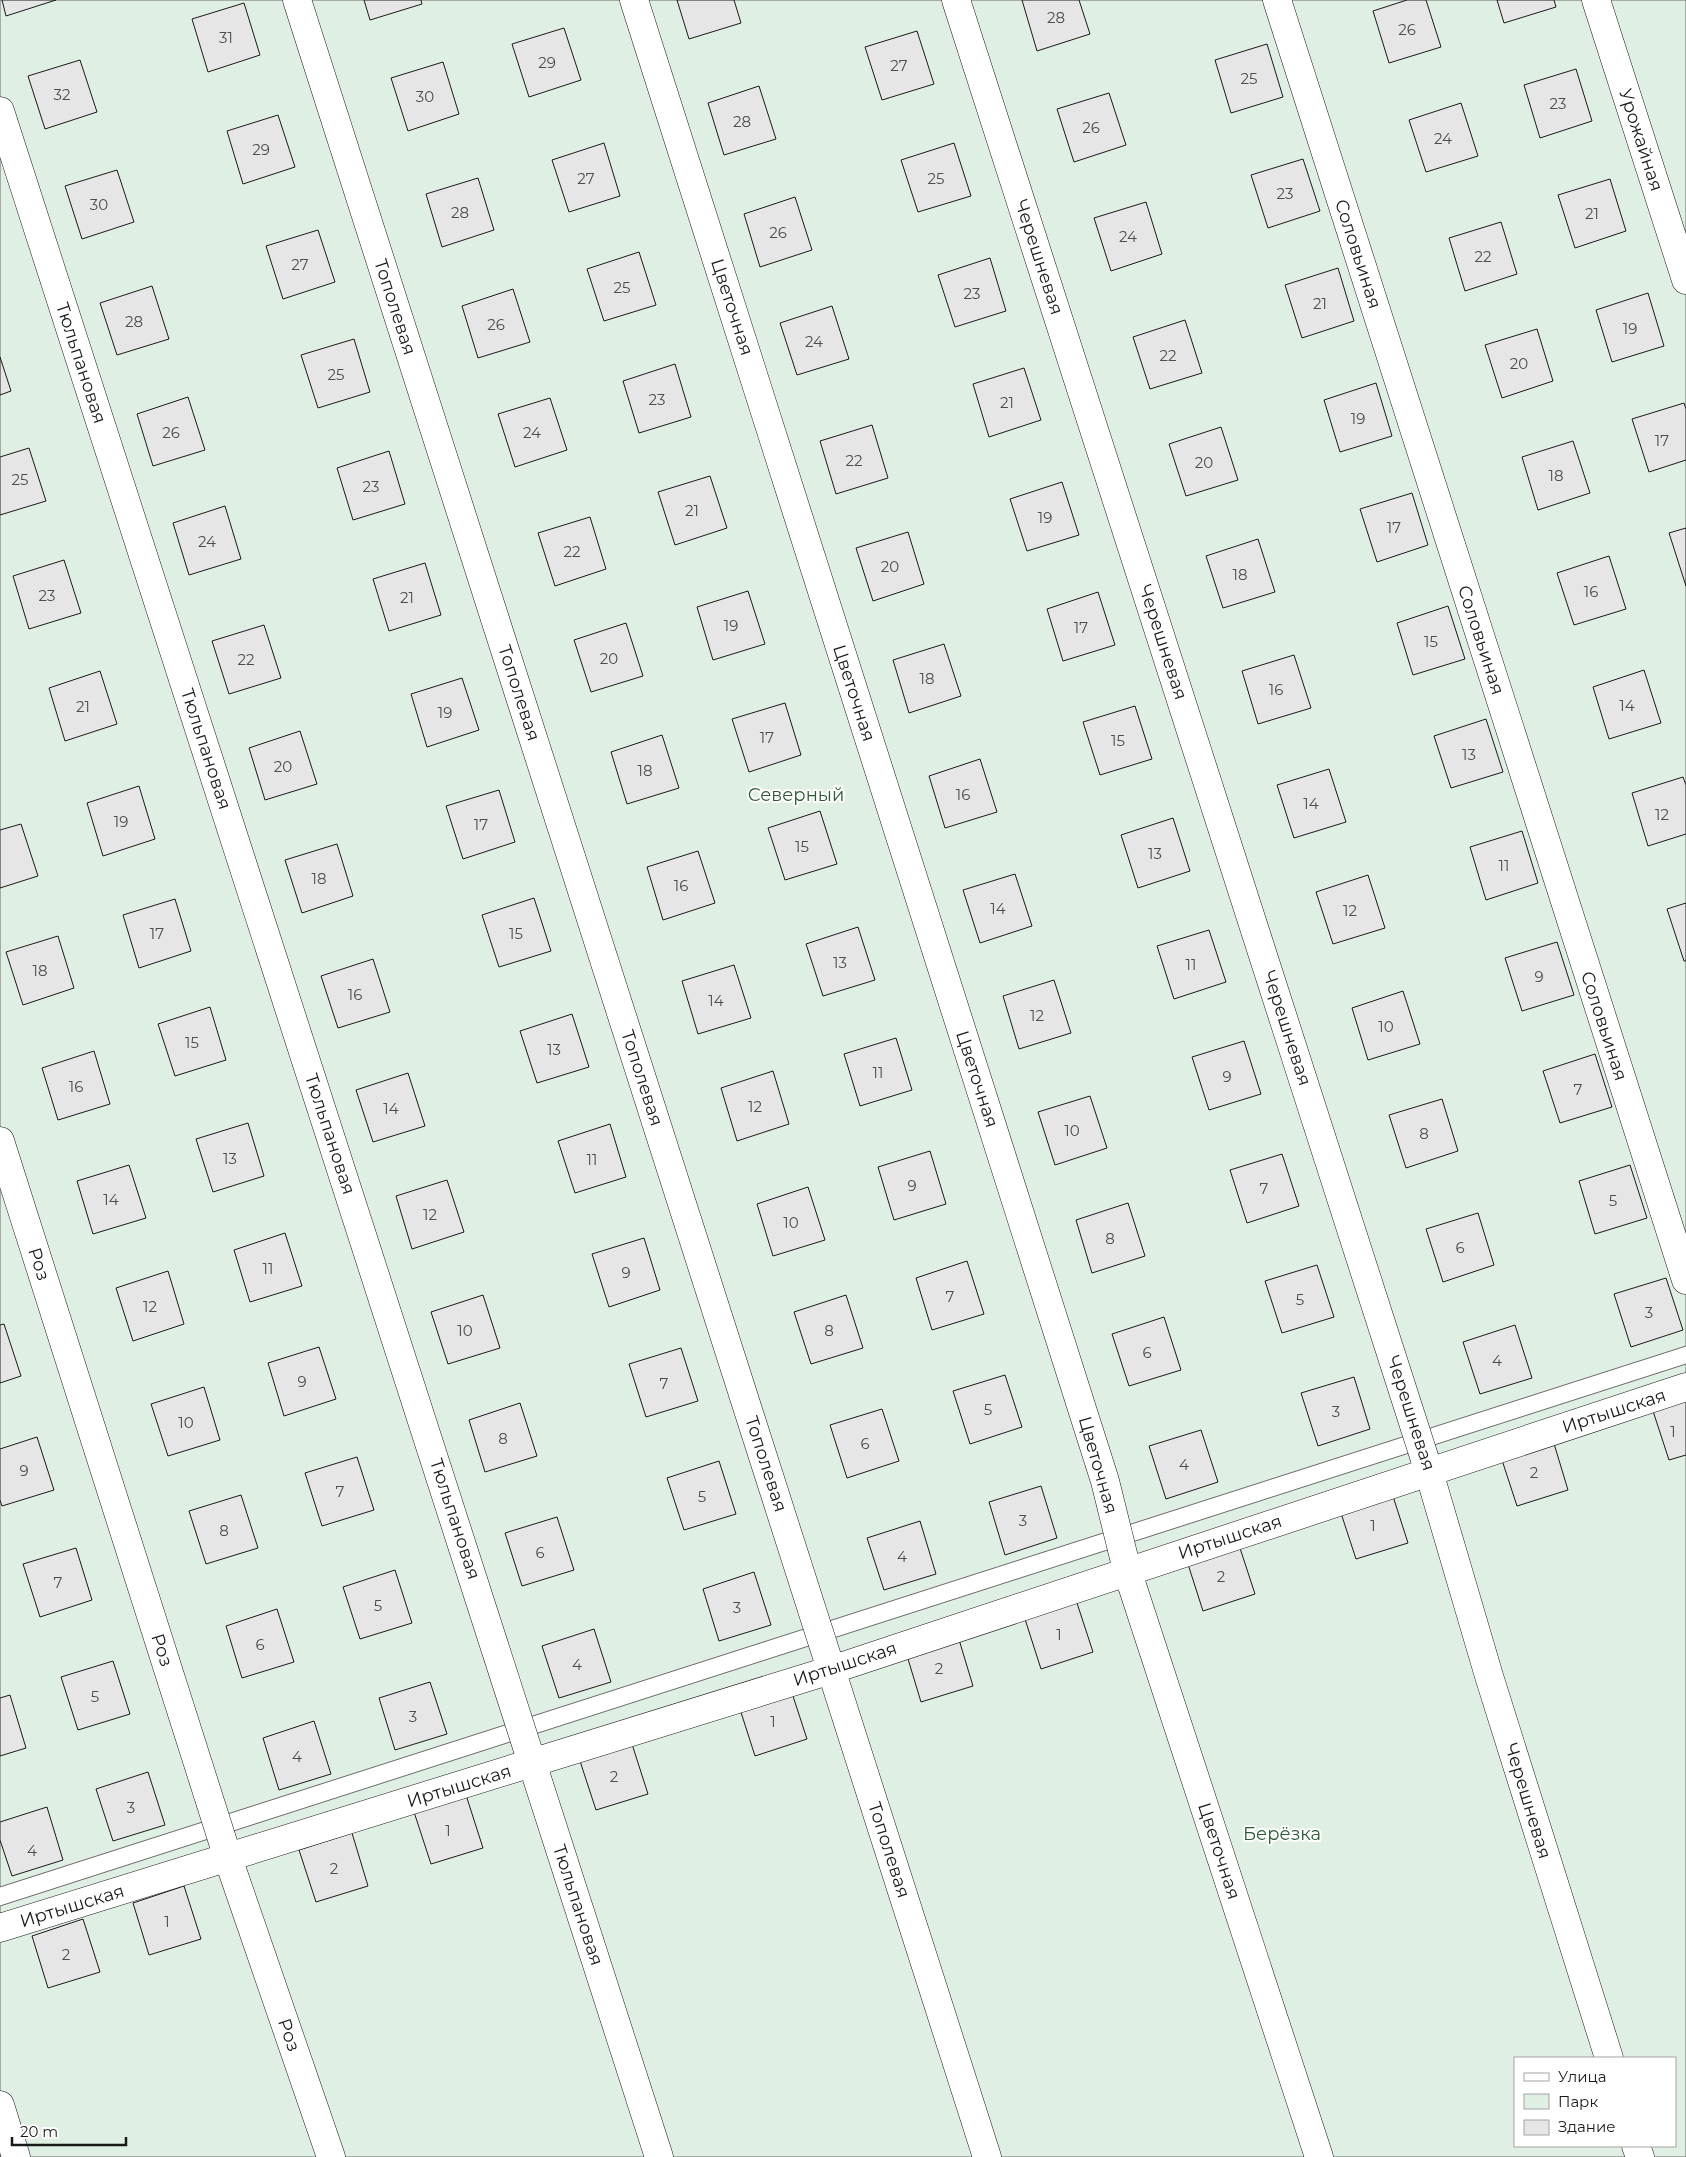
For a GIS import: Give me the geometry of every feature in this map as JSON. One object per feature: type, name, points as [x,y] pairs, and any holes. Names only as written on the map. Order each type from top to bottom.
[{"type":"street","name":"Тополевая","points":[[297,0],[987,2157]]},
{"type":"street","name":"Цветочная","points":[[634,0],[1104,1481],[1127,1570],[1319,2157]]},
{"type":"street","name":"Черешневая","points":[[956,0],[1429,1472],[1489,1676],[1609,2057]]},
{"type":"street","name":"Соловьиная","points":[[1276,0],[1686,1280]]},
{"type":"street","name":"Урожайная","points":[[1596,0],[1686,280]]},
{"type":"street","name":"Тюльпановая","points":[[0,111],[659,2157]]},
{"type":"street","name":"Роз","points":[[0,1141],[228,1858],[331,2157]]},
{"type":"street","name":"Иртышская","points":[[0,1928],[831,1670],[1127,1570],[1686,1387]]},
{"type":"street","points":[[0,2105],[16,2157]]},
{"type":"green space","name":"Северный","points":[[0,0],[1686,0],[1686,1346],[0,1887]]},
{"type":"green space","name":"Берёзка","points":[[1686,1364],[1686,2157],[0,2157],[0,1906]]},
{"type":"building","points":[[2,0],[56,0],[6,16]]},
{"type":"building","points":[[364,0],[421,0],[422,4],[370,20]]},
{"type":"building","points":[[677,0],[734,0],[741,23],[689,39]]},
{"type":"building","points":[[1022,0],[1079,0],[1090,34],[1037,51]]},
{"type":"building","points":[[1407,0],[1426,0],[1441,47],[1389,63],[1373,11]]},
{"type":"building","points":[[1497,0],[1554,0],[1556,7],[1504,23]]},
{"type":"building","points":[[244,3],[260,55],[208,72],[192,19]]},
{"type":"building","points":[[564,28],[581,80],[529,97],[512,44]]},
{"type":"building","points":[[917,31],[934,84],[882,100],[865,47]]},
{"type":"building","points":[[1267,44],[1283,97],[1231,113],[1215,60]]},
{"type":"building","points":[[80,60],[97,112],[45,129],[28,76]]},
{"type":"building","points":[[443,62],[459,114],[408,131],[391,78]]},
{"type":"building","points":[[1576,69],[1592,121],[1540,138],[1524,85]]},
{"type":"building","points":[[759,86],[776,139],[724,155],[708,103]]},
{"type":"building","points":[[1109,93],[1126,145],[1074,162],[1057,109]]},
{"type":"building","points":[[1461,103],[1478,156],[1426,172],[1409,120]]},
{"type":"building","points":[[278,115],[295,167],[243,184],[227,131]]},
{"type":"building","points":[[604,143],[620,196],[569,212],[552,160]]},
{"type":"building","points":[[954,143],[971,196],[918,212],[901,160]]},
{"type":"building","points":[[1303,159],[1320,211],[1268,228],[1251,175]]},
{"type":"building","points":[[117,170],[134,222],[82,239],[65,186]]},
{"type":"building","points":[[478,178],[494,230],[442,247],[426,194]]},
{"type":"building","points":[[1610,179],[1626,231],[1575,248],[1558,195]]},
{"type":"building","points":[[795,197],[812,250],[760,267],[744,214]]},
{"type":"building","points":[[1146,202],[1162,254],[1111,271],[1094,218]]},
{"type":"building","points":[[1501,222],[1517,274],[1465,291],[1449,238]]},
{"type":"building","points":[[318,230],[335,282],[283,299],[266,246]]},
{"type":"building","points":[[639,252],[656,305],[604,321],[587,269]]},
{"type":"building","points":[[990,258],[1006,311],[955,327],[938,275]]},
{"type":"building","points":[[1338,268],[1354,321],[1302,338],[1285,285]]},
{"type":"building","points":[[152,286],[169,339],[117,355],[100,303]]},
{"type":"building","points":[[513,289],[530,342],[478,358],[462,306]]},
{"type":"building","points":[[1648,293],[1664,346],[1612,362],[1596,310]]},
{"type":"building","points":[[832,306],[849,359],[797,375],[780,323]]},
{"type":"building","points":[[1185,320],[1202,373],[1150,389],[1133,337]]},
{"type":"building","points":[[1537,329],[1553,381],[1502,398],[1485,345]]},
{"type":"building","points":[[354,339],[370,392],[318,408],[301,355]]},
{"type":"building","points":[[0,357],[11,391],[0,395]]},
{"type":"building","points":[[675,364],[691,417],[639,433],[623,381]]},
{"type":"building","points":[[1024,368],[1041,420],[989,437],[973,384]]},
{"type":"building","points":[[1376,383],[1392,436],[1340,452],[1324,400]]},
{"type":"building","points":[[188,397],[205,450],[153,466],[137,414]]},
{"type":"building","points":[[550,398],[567,450],[515,467],[498,414]]},
{"type":"building","points":[[1684,403],[1686,409],[1686,460],[1649,472],[1632,419]]},
{"type":"building","points":[[872,425],[888,478],[836,494],[820,441]]},
{"type":"building","points":[[1221,427],[1238,480],[1186,496],[1169,444]]},
{"type":"building","points":[[1573,441],[1590,493],[1538,510],[1522,457]]},
{"type":"building","points":[[29,448],[46,501],[0,515],[0,457]]},
{"type":"building","points":[[389,451],[405,504],[353,520],[337,468]]},
{"type":"building","points":[[710,476],[727,528],[675,545],[658,492]]},
{"type":"building","points":[[1062,482],[1079,535],[1027,551],[1010,499]]},
{"type":"building","points":[[1412,493],[1428,545],[1377,562],[1360,509]]},
{"type":"building","points":[[225,506],[241,559],[189,575],[173,523]]},
{"type":"building","points":[[590,517],[606,569],[555,586],[538,533]]},
{"type":"building","points":[[1686,528],[1686,586],[1669,533]]},
{"type":"building","points":[[908,532],[924,584],[873,601],[856,548]]},
{"type":"building","points":[[1258,539],[1275,592],[1223,608],[1206,556]]},
{"type":"building","points":[[1609,556],[1626,609],[1574,625],[1557,573]]},
{"type":"building","points":[[64,560],[81,613],[29,629],[13,576]]},
{"type":"building","points":[[425,563],[441,615],[389,631],[373,579]]},
{"type":"building","points":[[748,591],[765,644],[713,660],[697,607]]},
{"type":"building","points":[[1098,592],[1115,645],[1063,661],[1047,609]]},
{"type":"building","points":[[1448,606],[1465,659],[1413,675],[1397,623]]},
{"type":"building","points":[[626,623],[643,676],[591,692],[574,640]]},
{"type":"building","points":[[264,625],[281,678],[229,694],[212,641]]},
{"type":"building","points":[[944,644],[961,696],[909,713],[893,660]]},
{"type":"building","points":[[1294,655],[1311,708],[1258,724],[1242,671]]},
{"type":"building","points":[[1644,670],[1661,723],[1609,739],[1593,687]]},
{"type":"building","points":[[100,671],[117,724],[65,741],[49,688]]},
{"type":"building","points":[[462,678],[479,730],[427,747],[411,694]]},
{"type":"building","points":[[785,703],[801,755],[749,772],[732,719]]},
{"type":"building","points":[[1135,706],[1152,759],[1100,775],[1083,722]]},
{"type":"building","points":[[1486,719],[1503,772],[1451,788],[1434,736]]},
{"type":"building","points":[[300,731],[317,784],[265,800],[249,748]]},
{"type":"building","points":[[662,735],[679,788],[627,804],[611,752]]},
{"type":"building","points":[[980,759],[997,812],[945,828],[929,776]]},
{"type":"building","points":[[1329,769],[1346,822],[1294,838],[1277,785]]},
{"type":"building","points":[[1683,777],[1686,785],[1686,834],[1648,846],[1632,793]]},
{"type":"building","points":[[139,786],[155,839],[103,856],[87,803]]},
{"type":"building","points":[[499,790],[515,842],[463,859],[446,806]]},
{"type":"building","points":[[820,811],[837,864],[785,880],[768,828]]},
{"type":"building","points":[[1173,818],[1190,871],[1138,888],[1121,835]]},
{"type":"building","points":[[21,824],[38,876],[0,888],[0,830]]},
{"type":"building","points":[[1522,831],[1538,883],[1486,900],[1470,847]]},
{"type":"building","points":[[337,844],[353,896],[302,913],[285,860]]},
{"type":"building","points":[[698,851],[715,903],[663,920],[647,867]]},
{"type":"building","points":[[1015,874],[1032,926],[980,943],[963,890]]},
{"type":"building","points":[[1368,875],[1385,928],[1333,944],[1316,892]]},
{"type":"building","points":[[534,898],[551,951],[499,967],[482,915]]},
{"type":"building","points":[[175,899],[191,951],[139,968],[123,915]]},
{"type":"building","points":[[1686,903],[1686,961],[1684,961],[1667,909]]},
{"type":"building","points":[[858,927],[875,980],[823,996],[806,944]]},
{"type":"building","points":[[1209,930],[1226,982],[1174,999],[1157,946]]},
{"type":"building","points":[[58,936],[74,988],[23,1005],[6,952]]},
{"type":"building","points":[[1557,942],[1574,995],[1522,1011],[1505,958]]},
{"type":"building","points":[[373,959],[390,1012],[338,1028],[321,976]]},
{"type":"building","points":[[734,965],[751,1018],[698,1034],[682,981]]},
{"type":"building","points":[[1054,980],[1071,1033],[1019,1049],[1003,996]]},
{"type":"building","points":[[1403,991],[1420,1044],[1368,1060],[1352,1008]]},
{"type":"building","points":[[210,1007],[226,1060],[175,1076],[158,1024]]},
{"type":"building","points":[[572,1014],[589,1067],[537,1083],[520,1031]]},
{"type":"building","points":[[896,1038],[912,1090],[860,1106],[844,1054]]},
{"type":"building","points":[[1244,1041],[1261,1094],[1209,1110],[1192,1057]]},
{"type":"building","points":[[94,1051],[110,1104],[58,1120],[42,1068]]},
{"type":"building","points":[[1595,1054],[1612,1107],[1560,1123],[1543,1071]]},
{"type":"building","points":[[773,1071],[789,1124],[737,1141],[721,1088]]},
{"type":"building","points":[[408,1073],[425,1126],[373,1142],[356,1090]]},
{"type":"building","points":[[1090,1096],[1107,1148],[1055,1165],[1038,1112]]},
{"type":"building","points":[[1442,1099],[1458,1151],[1406,1168],[1389,1115]]},
{"type":"building","points":[[248,1123],[264,1176],[213,1192],[196,1139]]},
{"type":"building","points":[[610,1124],[626,1177],[575,1193],[558,1141]]},
{"type":"building","points":[[930,1151],[946,1204],[894,1220],[878,1167]]},
{"type":"building","points":[[1282,1154],[1299,1206],[1247,1223],[1230,1170]]},
{"type":"building","points":[[129,1165],[146,1218],[93,1234],[77,1181]]},
{"type":"building","points":[[1630,1165],[1647,1218],[1595,1234],[1579,1181]]},
{"type":"building","points":[[447,1180],[464,1232],[412,1249],[396,1196]]},
{"type":"building","points":[[808,1187],[825,1240],[773,1256],[757,1204]]},
{"type":"building","points":[[1128,1203],[1145,1256],[1092,1273],[1076,1220]]},
{"type":"building","points":[[1478,1213],[1494,1265],[1443,1282],[1426,1229]]},
{"type":"building","points":[[285,1233],[302,1286],[250,1302],[234,1250]]},
{"type":"building","points":[[644,1238],[660,1290],[609,1307],[592,1254]]},
{"type":"building","points":[[967,1261],[984,1314],[932,1330],[916,1278]]},
{"type":"building","points":[[1317,1265],[1334,1317],[1282,1333],[1265,1281]]},
{"type":"building","points":[[168,1271],[184,1324],[133,1341],[116,1288]]},
{"type":"building","points":[[1666,1278],[1683,1330],[1631,1347],[1614,1294]]},
{"type":"building","points":[[483,1295],[500,1348],[448,1364],[431,1312]]},
{"type":"building","points":[[846,1295],[863,1348],[811,1364],[794,1312]]},
{"type":"building","points":[[1164,1317],[1181,1370],[1129,1386],[1112,1334]]},
{"type":"building","points":[[4,1324],[21,1376],[0,1383],[0,1325]]},
{"type":"building","points":[[1515,1325],[1532,1378],[1480,1394],[1463,1342]]},
{"type":"building","points":[[319,1347],[336,1399],[284,1416],[268,1363]]},
{"type":"building","points":[[681,1348],[698,1401],[646,1417],[629,1364]]},
{"type":"building","points":[[1005,1375],[1022,1427],[970,1444],[953,1391]]},
{"type":"building","points":[[1354,1377],[1370,1429],[1318,1446],[1301,1393]]},
{"type":"building","points":[[204,1387],[220,1440],[168,1456],[151,1404]]},
{"type":"building","points":[[1686,1397],[1686,1455],[1669,1460],[1652,1408]]},
{"type":"building","points":[[520,1403],[537,1456],[485,1472],[469,1420]]},
{"type":"building","points":[[882,1409],[899,1461],[847,1478],[830,1425]]},
{"type":"building","points":[[1201,1430],[1218,1482],[1166,1499],[1149,1446]]},
{"type":"building","points":[[37,1437],[54,1490],[2,1506],[0,1500],[0,1449]]},
{"type":"building","points":[[1552,1437],[1568,1490],[1517,1506],[1500,1454]]},
{"type":"building","points":[[357,1457],[374,1510],[322,1526],[305,1473]]},
{"type":"building","points":[[719,1461],[736,1514],[684,1530],[667,1478]]},
{"type":"building","points":[[1041,1486],[1057,1538],[1005,1555],[989,1502]]},
{"type":"building","points":[[1391,1490],[1408,1543],[1356,1559],[1339,1507]]},
{"type":"building","points":[[241,1495],[258,1548],[206,1564],[189,1511]]},
{"type":"building","points":[[557,1517],[574,1570],[522,1586],[505,1533]]},
{"type":"building","points":[[920,1521],[936,1574],[884,1590],[867,1538]]},
{"type":"building","points":[[1238,1542],[1255,1594],[1203,1611],[1186,1558]]},
{"type":"building","points":[[76,1548],[92,1600],[40,1617],[23,1564]]},
{"type":"building","points":[[395,1570],[412,1623],[360,1639],[343,1587]]},
{"type":"building","points":[[754,1572],[771,1625],[719,1641],[703,1589]]},
{"type":"building","points":[[1076,1600],[1093,1652],[1041,1669],[1024,1616]]},
{"type":"building","points":[[277,1609],[294,1662],[242,1678],[226,1626]]},
{"type":"building","points":[[594,1629],[611,1682],[559,1698],[542,1646]]},
{"type":"building","points":[[957,1633],[973,1686],[921,1702],[905,1649]]},
{"type":"building","points":[[113,1661],[130,1714],[78,1730],[61,1677]]},
{"type":"building","points":[[430,1682],[447,1734],[395,1750],[379,1698]]},
{"type":"building","points":[[790,1687],[807,1739],[755,1756],[738,1703]]},
{"type":"building","points":[[10,1695],[26,1748],[0,1756],[0,1698]]},
{"type":"building","points":[[314,1721],[331,1774],[279,1790],[263,1738]]},
{"type":"building","points":[[631,1741],[648,1794],[596,1810],[579,1758]]},
{"type":"building","points":[[148,1772],[165,1825],[113,1841],[96,1789]]},
{"type":"building","points":[[466,1795],[483,1848],[431,1864],[414,1812]]},
{"type":"building","points":[[47,1807],[63,1860],[12,1876],[0,1840],[0,1822]]},
{"type":"building","points":[[352,1833],[368,1886],[316,1902],[299,1850]]},
{"type":"building","points":[[184,1886],[201,1939],[149,1955],[133,1903]]},
{"type":"building","points":[[83,1919],[100,1972],[48,1988],[32,1936]]}]
